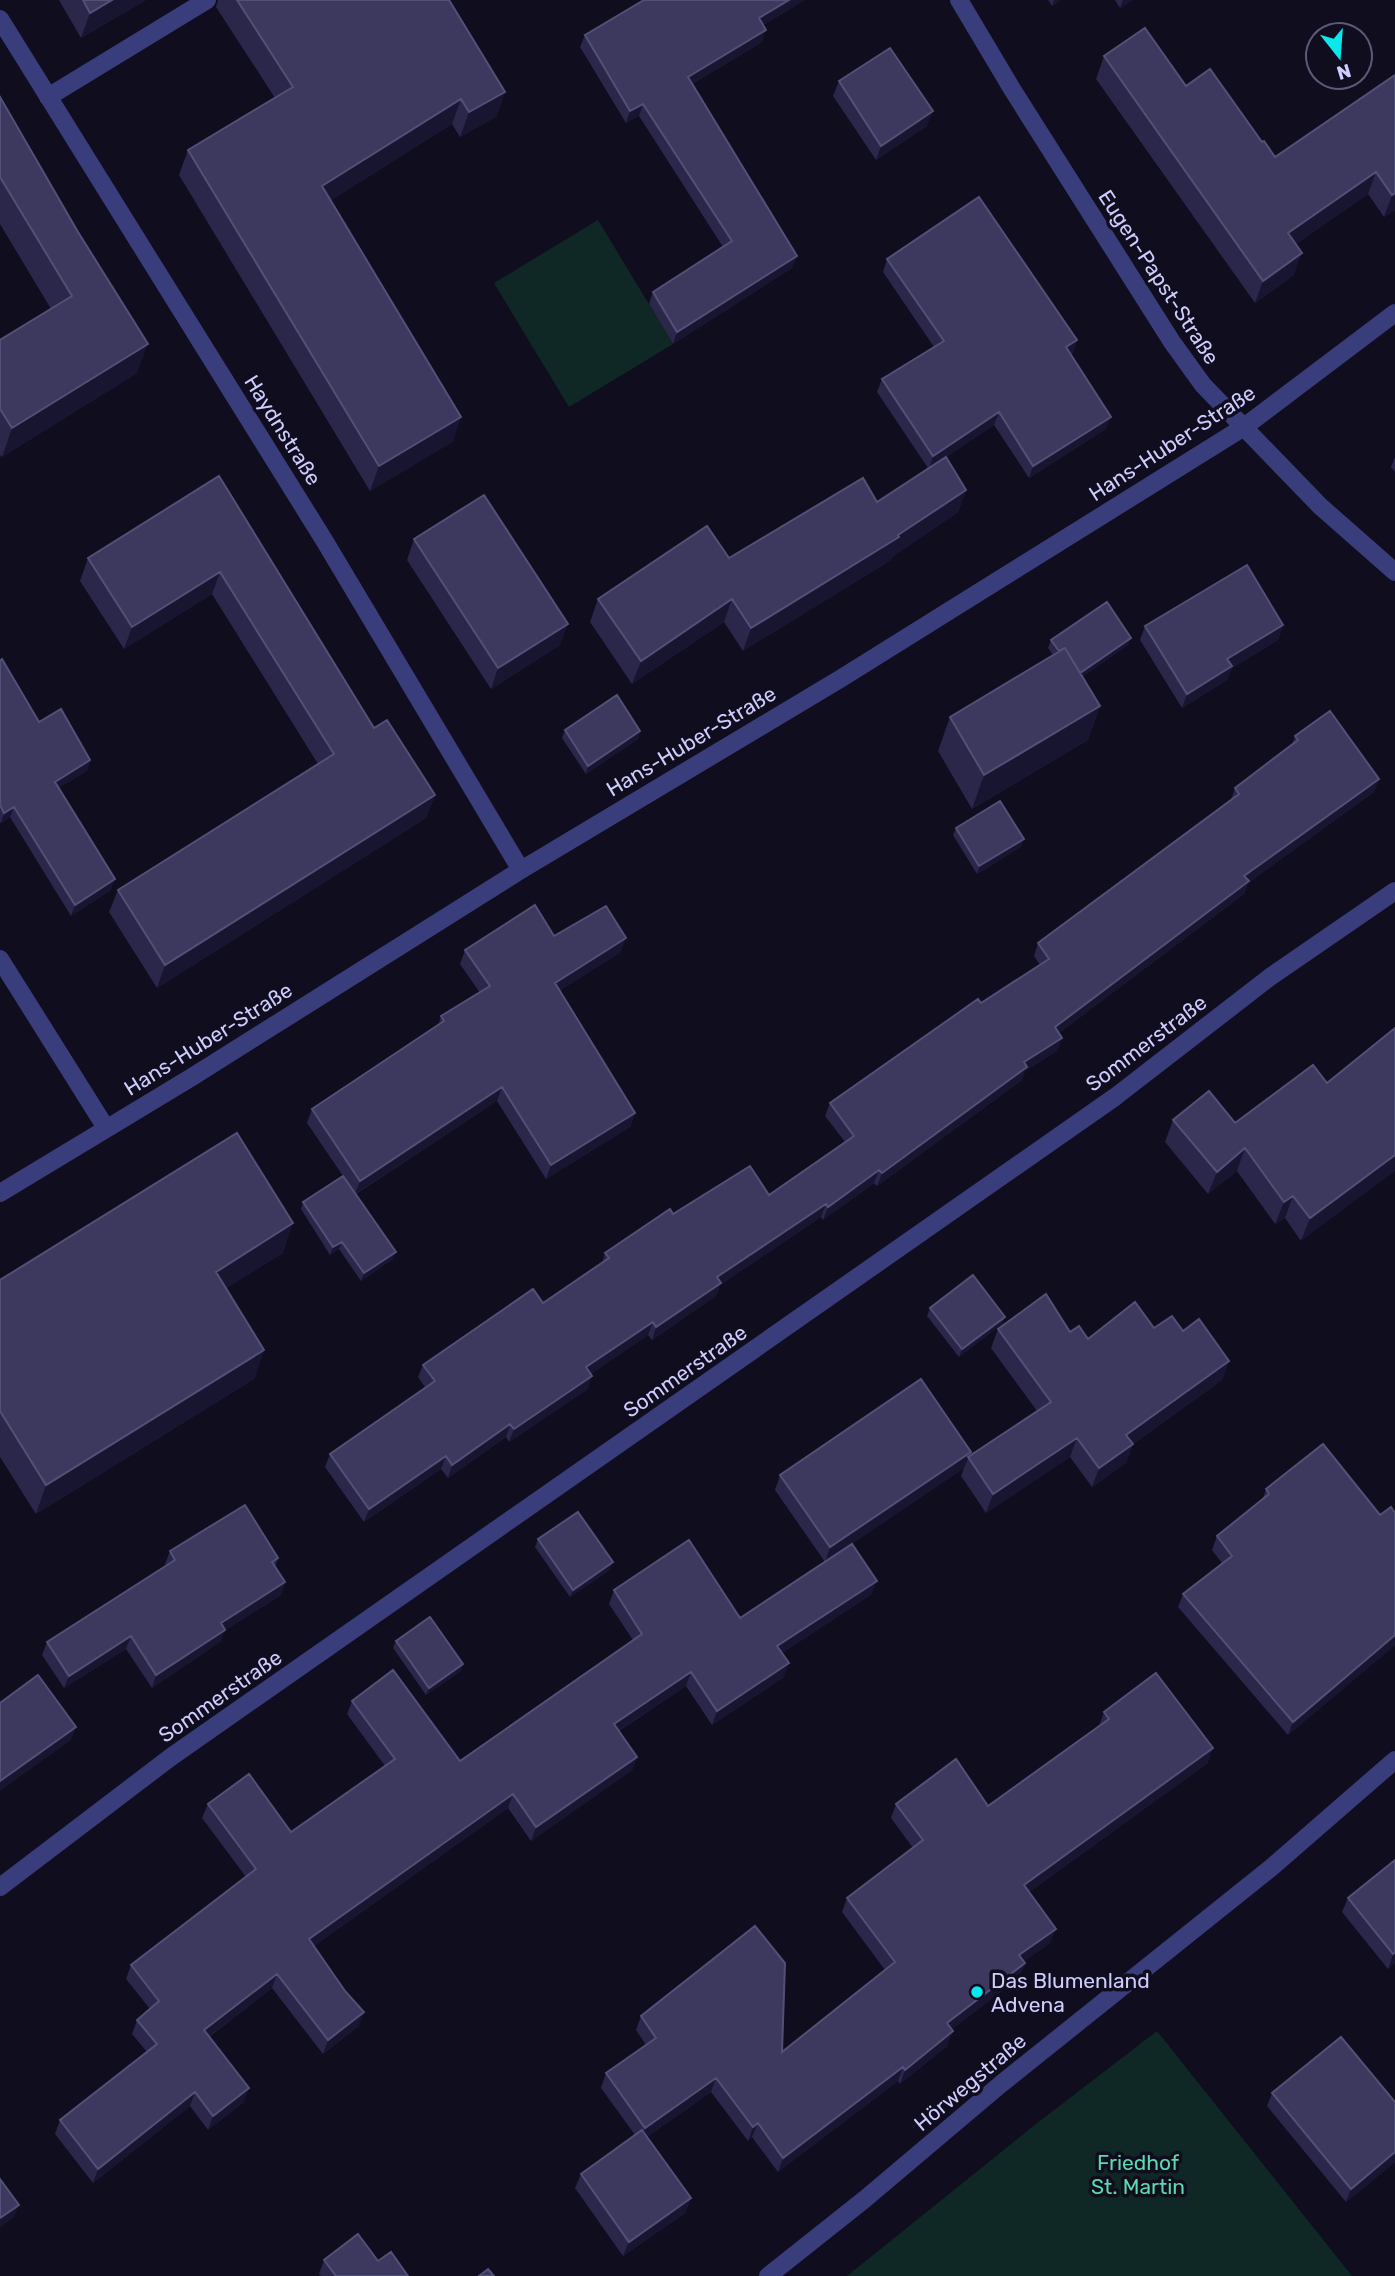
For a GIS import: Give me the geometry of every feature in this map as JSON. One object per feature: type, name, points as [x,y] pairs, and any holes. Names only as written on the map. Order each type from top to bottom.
[{"type":"street","points":[[48,97],[206,0]]},
{"type":"street","name":"Eugen-Papst-Straße","points":[[959,0],[1172,342],[1203,385],[1320,506],[1395,572]]},
{"type":"street","name":"Haydnstraße","points":[[0,19],[317,528],[521,870]]},
{"type":"street","name":"Hans-Huber-Straße","points":[[0,1193],[192,1077],[521,870],[840,679],[1244,427],[1395,313]]},
{"type":"street","name":"Sommerstraße","points":[[0,1887],[171,1758],[1115,1097],[1270,977],[1395,891]]},
{"type":"street","points":[[0,959],[106,1128]]},
{"type":"street","name":"Hörwegstraße","points":[[768,2276],[1272,1867],[1395,1760]]},
{"type":"green space","points":[[598,220],[673,344],[569,407],[494,283]]},
{"type":"green space","name":"Friedhof St. Martin","points":[[1157,2031],[1352,2276],[847,2276],[1036,2124]]},
{"type":"building","points":[[83,0],[112,0],[90,13]]},
{"type":"building","points":[[237,0],[449,0],[505,92],[469,112],[461,99],[322,186],[461,417],[379,466],[188,150],[293,87]]},
{"type":"building","points":[[644,0],[789,0],[759,18],[766,30],[688,77],[797,256],[677,332],[653,292],[732,241],[643,104],[630,111],[585,35]]},
{"type":"building","points":[[1145,28],[1186,86],[1210,69],[1275,157],[1395,75],[1395,193],[1392,195],[1376,172],[1288,233],[1302,253],[1263,281],[1104,56]]},
{"type":"building","points":[[890,48],[933,111],[881,146],[839,81]]},
{"type":"building","points":[[0,97],[78,232],[148,344],[12,428],[0,409],[0,340],[72,296],[0,177]]},
{"type":"building","points":[[979,197],[1077,340],[1066,347],[1111,417],[1033,466],[999,412],[933,456],[882,379],[944,341],[887,259]]},
{"type":"building","points":[[946,457],[966,490],[898,535],[899,537],[751,628],[732,599],[641,661],[598,599],[707,526],[729,558],[863,478],[877,502]]},
{"type":"building","points":[[219,476],[374,728],[387,720],[435,795],[165,965],[118,890],[334,754],[220,572],[132,627],[88,558]]},
{"type":"building","points":[[484,495],[568,624],[498,668],[414,539]]},
{"type":"building","points":[[1247,565],[1283,625],[1227,659],[1232,666],[1187,694],[1145,626]]},
{"type":"building","points":[[1107,602],[1131,638],[1080,673],[1065,648],[1059,651],[1051,640]]},
{"type":"building","points":[[1065,648],[1100,706],[984,775],[950,717]]},
{"type":"building","points":[[2,659],[39,722],[61,709],[90,760],[55,782],[115,879],[75,905],[14,807],[4,813],[0,805]]},
{"type":"building","points":[[617,695],[640,731],[588,766],[565,730]]},
{"type":"building","points":[[1330,711],[1379,779],[1244,876],[1249,881],[1055,1027],[1062,1038],[1024,1062],[1027,1067],[882,1173],[879,1170],[828,1207],[826,1204],[717,1277],[721,1283],[656,1327],[653,1322],[586,1367],[592,1376],[514,1429],[510,1424],[452,1465],[446,1456],[369,1509],[330,1454],[435,1381],[423,1365],[533,1289],[543,1303],[609,1258],[605,1253],[670,1209],[673,1214],[750,1166],[769,1195],[854,1136],[830,1103],[978,999],[981,1003],[1049,959],[1038,943],[1239,794],[1235,788],[1298,740],[1295,736]]},
{"type":"building","points":[[1000,801],[1024,839],[979,866],[956,828]]},
{"type":"building","points":[[535,905],[554,936],[606,906],[626,938],[555,983],[635,1113],[551,1165],[502,1087],[360,1181],[312,1109],[444,1021],[441,1016],[490,986],[465,950]]},
{"type":"building","points":[[1395,1028],[1395,1155],[1310,1218],[1293,1196],[1284,1202],[1245,1148],[1217,1172],[1173,1120],[1209,1091],[1235,1123],[1313,1065],[1327,1083]]},
{"type":"building","points":[[237,1133],[293,1223],[216,1272],[264,1350],[46,1485],[0,1411],[0,1280]]},
{"type":"building","points":[[343,1176],[396,1252],[364,1273],[342,1242],[333,1247],[303,1202]]},
{"type":"building","points":[[973,1275],[1005,1317],[962,1349],[930,1308]]},
{"type":"building","points":[[1046,1294],[1070,1332],[1079,1326],[1088,1339],[1135,1302],[1154,1328],[1172,1316],[1183,1331],[1199,1319],[1229,1361],[1126,1435],[1133,1444],[1099,1468],[1077,1438],[993,1494],[968,1457],[1051,1402],[998,1329]]},
{"type":"building","points":[[921,1379],[971,1452],[830,1547],[780,1475]]},
{"type":"building","points":[[1323,1444],[1380,1515],[1391,1507],[1395,1513],[1395,1635],[1293,1722],[1183,1594],[1232,1556],[1217,1536],[1269,1494],[1266,1489]]},
{"type":"building","points":[[245,1505],[278,1558],[272,1562],[285,1582],[221,1623],[225,1630],[156,1675],[131,1636],[69,1676],[47,1642],[175,1560],[170,1551]]},
{"type":"building","points":[[578,1512],[613,1562],[573,1590],[538,1539]]},
{"type":"building","points":[[689,1540],[740,1618],[852,1544],[877,1581],[777,1646],[789,1663],[717,1711],[691,1672],[614,1724],[637,1757],[536,1827],[513,1794],[309,1939],[345,1991],[364,2012],[328,2040],[277,1974],[204,2030],[249,2088],[213,2116],[195,2092],[98,2169],[60,2120],[157,2044],[137,2020],[159,2001],[131,1965],[256,1869],[208,1804],[249,1774],[291,1832],[395,1759],[352,1701],[393,1670],[460,1761],[642,1634],[614,1590]]},
{"type":"building","points":[[430,1617],[463,1664],[429,1688],[396,1641]]},
{"type":"building","points":[[1156,1673],[1213,1748],[1024,1885],[1056,1929],[1019,1955],[1025,1963],[947,2023],[953,2031],[905,2070],[903,2067],[783,2158],[758,2123],[753,2127],[716,2078],[645,2128],[606,2073],[656,2038],[641,2016],[755,1926],[785,1963],[782,2052],[895,1962],[847,1898],[923,1840],[896,1804],[956,1759],[988,1806],[1109,1719],[1104,1712]]},
{"type":"building","points":[[38,1675],[76,1727],[0,1781],[0,1703]]},
{"type":"building","points":[[1395,1860],[1395,1952],[1393,1954],[1348,1898]]},
{"type":"building","points":[[1341,2037],[1395,2102],[1395,2152],[1351,2189],[1272,2093]]},
{"type":"building","points":[[642,2130],[691,2198],[629,2242],[581,2174]]},
{"type":"building","points":[[0,2179],[19,2205],[0,2218]]},
{"type":"building","points":[[358,2234],[378,2261],[391,2252],[408,2276],[336,2276],[324,2260]]},
{"type":"building","points":[[488,2269],[494,2276],[479,2276]]},
{"type":"place","name":"Das Blumenland Advena","points":[[977,1992]]}]
